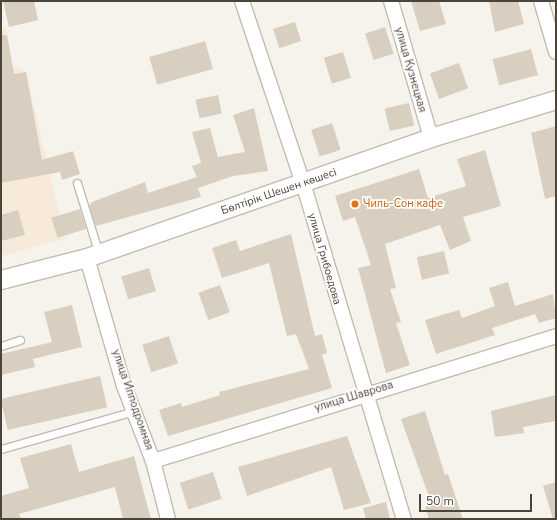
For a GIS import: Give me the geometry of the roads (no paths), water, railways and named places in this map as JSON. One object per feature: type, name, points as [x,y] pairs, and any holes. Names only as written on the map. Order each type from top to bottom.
[{"type":"street","name":"улица Грибоедова","points":[[242,1],[302,183],[364,394],[404,519]]},
{"type":"street","name":"улица Кузнецкая","points":[[391,1],[431,138]]},
{"type":"street","points":[[541,1],[556,52]]},
{"type":"street","name":"Бөлтірік Шешен көшесі","points":[[1,280],[93,256],[431,138],[556,100]]},
{"type":"street","name":"улица Ипподромная","points":[[93,256],[134,411],[153,461],[168,519]]},
{"type":"street","name":"улица Шаврова","points":[[153,461],[364,394],[556,336]]},
{"type":"lane","points":[[77,183],[93,256]]},
{"type":"lane","points":[[1,346],[20,340]]},
{"type":"lane","points":[[1,449],[134,411]]},
{"type":"place","name":"Чиль-Сон кафе","points":[[355,204]]}]
